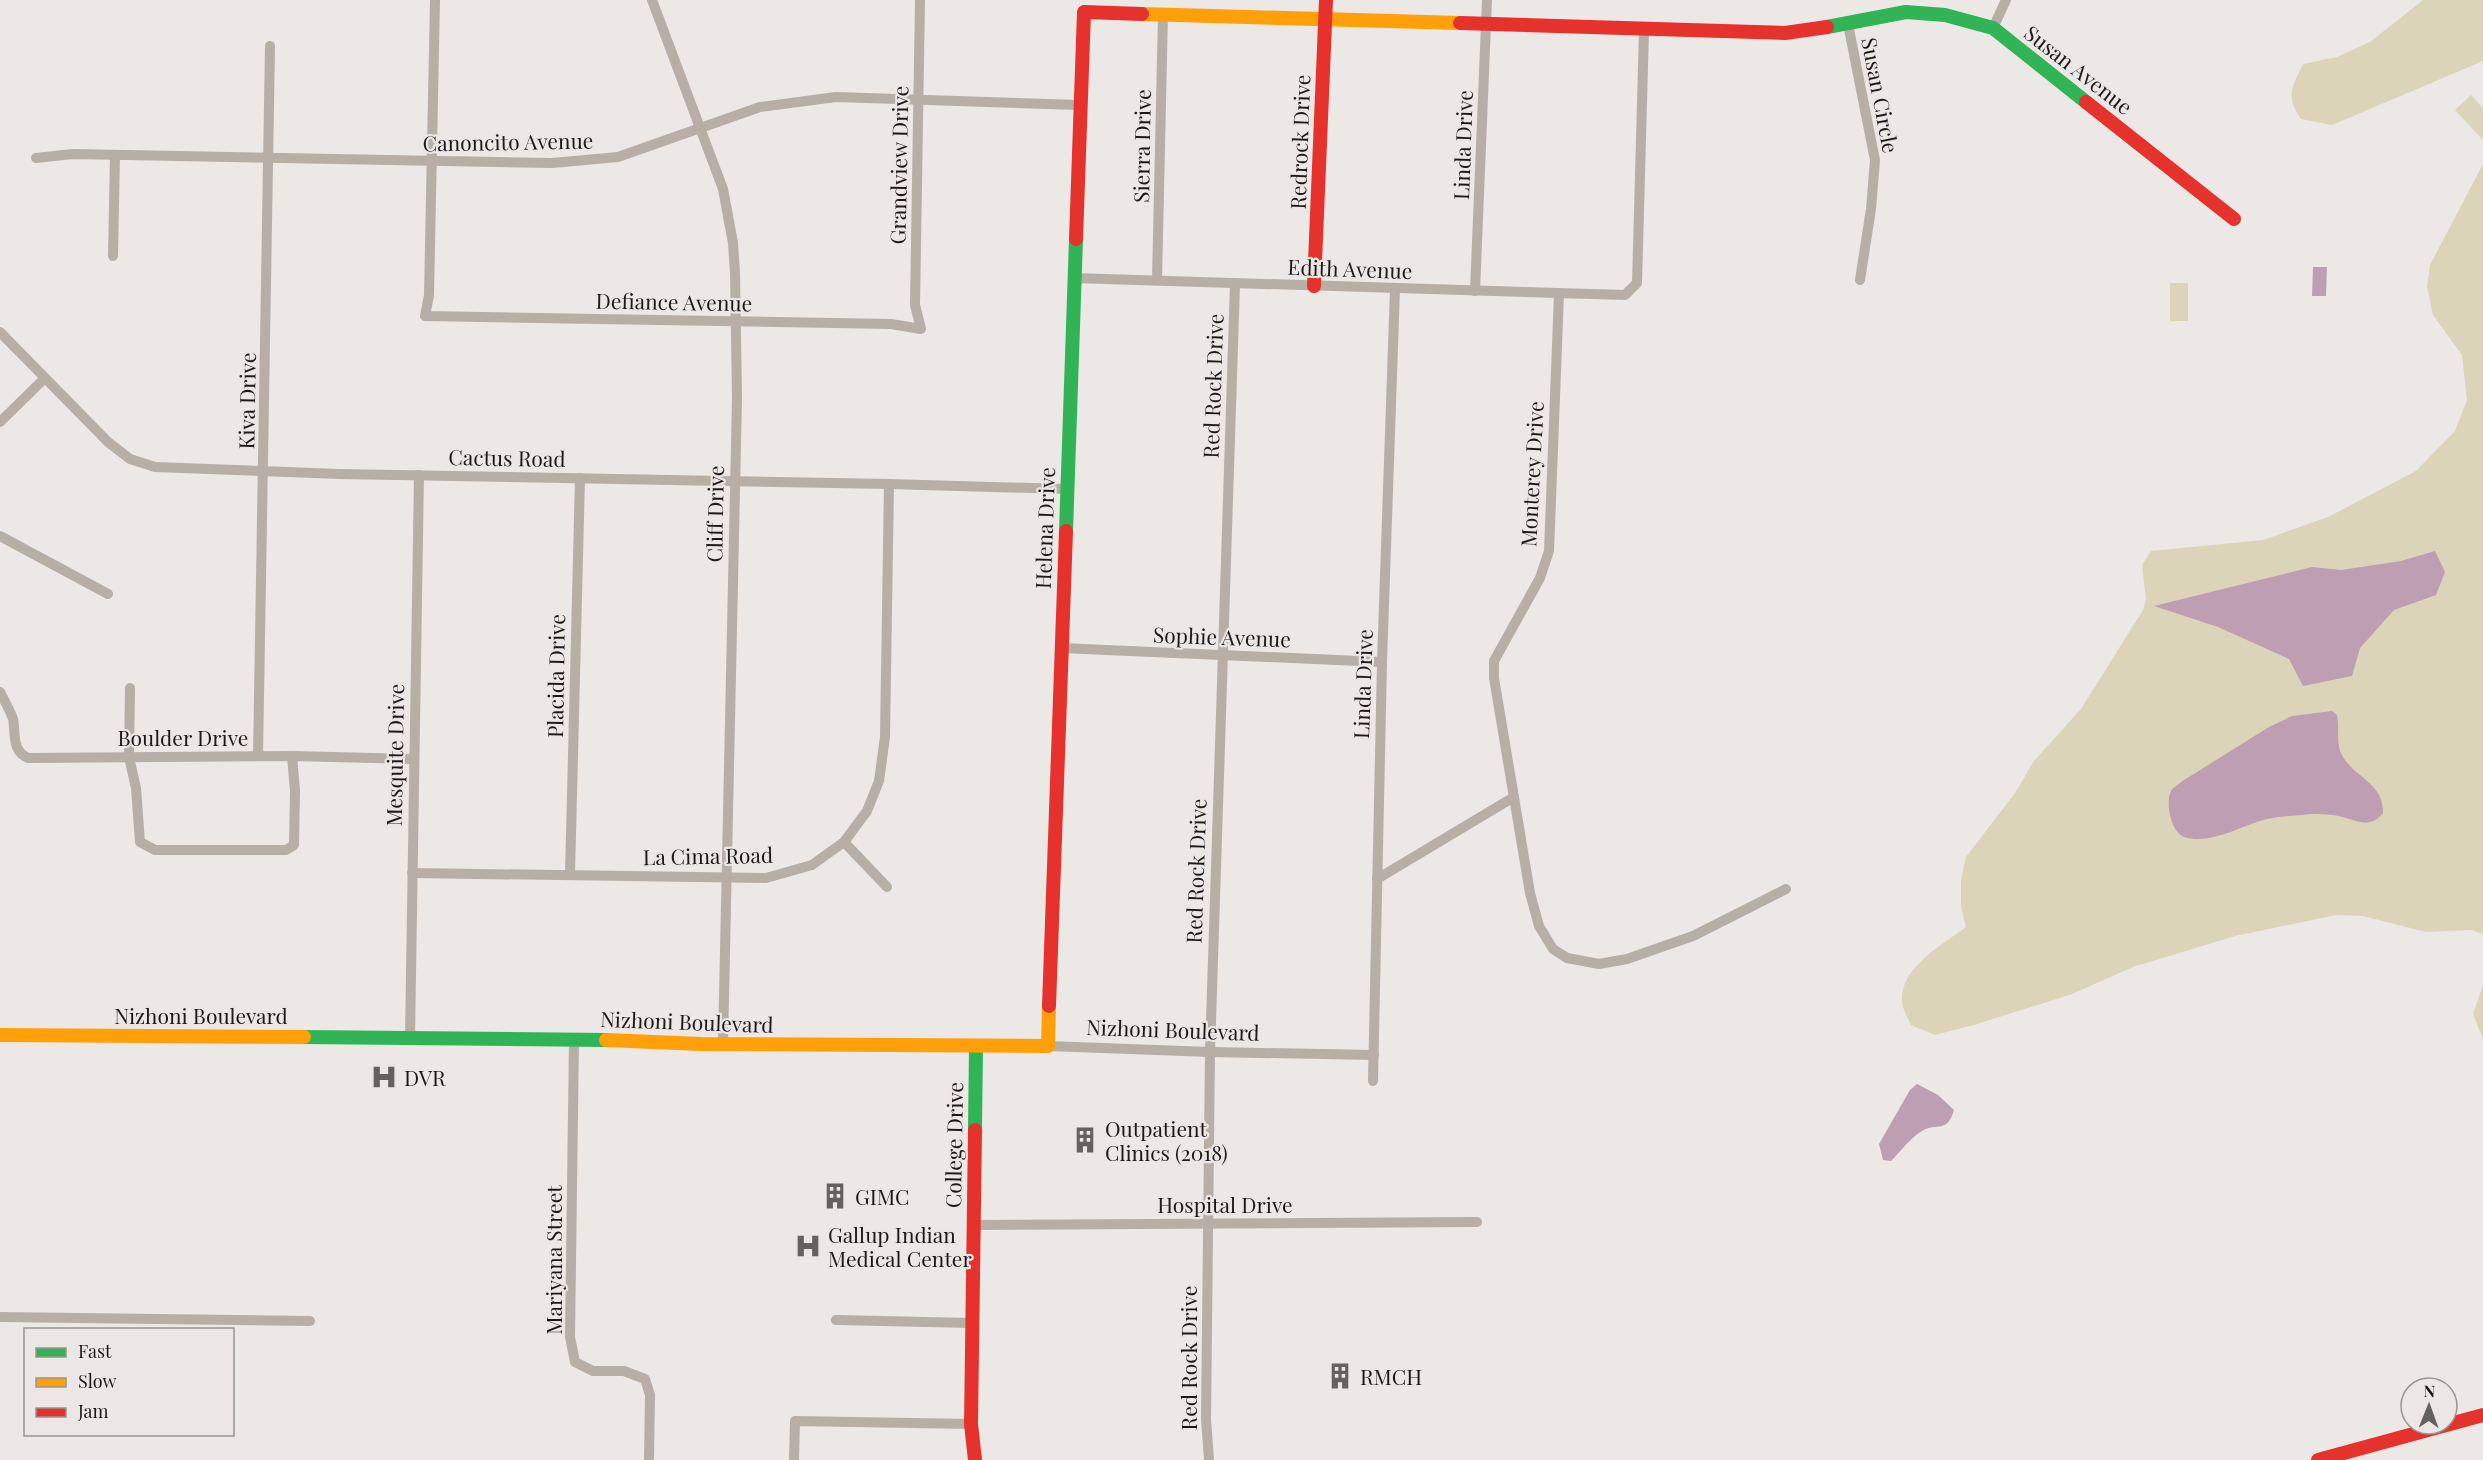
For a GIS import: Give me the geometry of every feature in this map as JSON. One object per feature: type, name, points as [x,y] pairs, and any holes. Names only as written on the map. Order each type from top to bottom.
[{"type":"main road","name":"Redrock Drive","points":[[1314,286],[1326,0]]},
{"type":"main road","name":"Susan Avenue","points":[[1084,12],[1785,33],[1848,24],[1906,12],[1945,15],[1993,28],[2234,219]]},
{"type":"main road","name":"Helena Drive","points":[[1048,1046],[1084,12]]},
{"type":"main road","name":"Nizhoni Boulevard","points":[[0,1035],[574,1038],[723,1044],[1048,1046]]},
{"type":"main road","name":"College Drive","points":[[975,1460],[971,1424],[976,1046]]},
{"type":"main road","points":[[2318,1460],[2483,1415]]},
{"type":"street","points":[[432,162],[435,0]]},
{"type":"street","name":"Cliff Drive","points":[[652,0],[700,129],[715,162],[729,217],[734,253],[737,321],[723,1044]]},
{"type":"street","name":"Grandview Drive","points":[[920,0],[915,305],[921,329]]},
{"type":"street","name":"Linda Drive","points":[[1475,291],[1487,0]]},
{"type":"street","points":[[1993,28],[2006,0]]},
{"type":"street","name":"Sierra Drive","points":[[1157,279],[1163,14]]},
{"type":"street","name":"Susan Circle","points":[[1848,24],[1875,160],[1871,209],[1860,280]]},
{"type":"street","name":"Edith Avenue","points":[[1073,278],[1625,295],[1637,283],[1644,30]]},
{"type":"street","name":"Kiva Drive","points":[[258,756],[270,46]]},
{"type":"street","name":"Canoncito Avenue","points":[[36,158],[73,154],[552,163],[618,156],[760,107],[836,97],[1079,105]]},
{"type":"street","points":[[113,256],[115,155]]},
{"type":"street","name":"Defiance Avenue","points":[[432,162],[429,295],[425,316],[891,324],[921,329]]},
{"type":"street","name":"Red Rock Drive","points":[[1209,1460],[1206,1419],[1210,1052],[1221,655],[1235,284]]},
{"type":"street","name":"Linda Drive","points":[[1373,1081],[1382,662],[1395,289]]},
{"type":"street","name":"Monterey Drive","points":[[1559,294],[1549,551],[1540,578],[1494,661],[1494,678],[1530,893],[1539,926],[1553,949],[1567,958],[1599,964],[1627,959],[1693,936],[1786,889]]},
{"type":"street","name":"Cactus Road","points":[[0,332],[108,442],[130,459],[155,467],[264,472],[889,483],[1066,489]]},
{"type":"street","points":[[0,422],[44,379]]},
{"type":"street","name":"Mesquite Drive","points":[[410,1037],[420,475]]},
{"type":"street","name":"Placida Drive","points":[[570,874],[580,478]]},
{"type":"street","name":"La Cima Road","points":[[412,873],[766,878],[812,865],[844,842],[867,811],[879,781],[885,737],[889,483]]},
{"type":"street","points":[[0,536],[108,594]]},
{"type":"street","name":"Sophie Avenue","points":[[1061,648],[1382,662]]},
{"type":"street","points":[[130,687],[129,757],[136,788],[140,842],[154,850],[286,850],[294,845],[295,791],[292,756]]},
{"type":"street","name":"Boulder Drive","points":[[0,692],[12,718],[15,745],[21,754],[28,758],[292,756],[414,759]]},
{"type":"street","points":[[1377,879],[1514,797]]},
{"type":"street","points":[[844,842],[887,887]]},
{"type":"street","name":"Mariyana Street","points":[[574,1038],[570,1337],[575,1362],[593,1371],[624,1371],[645,1379],[650,1395],[649,1460]]},
{"type":"street","name":"Nizhoni Boulevard","points":[[1048,1046],[1374,1055]]},
{"type":"street","name":"Hospital Drive","points":[[972,1225],[1477,1222]]},
{"type":"street","points":[[0,1317],[310,1321]]},
{"type":"street","points":[[836,1320],[972,1323]]},
{"type":"street","points":[[794,1460],[795,1421],[971,1424]]},
{"type":"shaded area","points":[[2423,0],[2483,0],[2483,61],[2332,125],[2301,119],[2293,104],[2292,92],[2303,64],[2337,57],[2370,42]]},
{"type":"shaded area","points":[[2471,95],[2483,108],[2483,140],[2455,110]]},
{"type":"shaded area","points":[[2483,164],[2483,934],[2471,930],[2426,932],[2363,916],[2336,915],[2235,936],[2133,967],[2072,994],[1935,1035],[1911,1025],[1903,1007],[1902,994],[1906,982],[1922,960],[1966,927],[1961,907],[1961,880],[1966,857],[2015,793],[2034,761],[2081,709],[2143,610],[2146,600],[2142,565],[2151,551],[2263,540],[2328,517],[2416,471],[2455,431],[2467,400],[2462,355],[2433,315],[2427,287],[2430,265]]},
{"type":"shaded area","points":[[2313,267],[2327,267],[2326,296],[2312,296]]},
{"type":"shaded area","points":[[2170,283],[2188,283],[2188,321],[2170,321]]},
{"type":"shaded area","points":[[2435,551],[2445,572],[2436,595],[2394,610],[2360,648],[2352,676],[2303,686],[2289,659],[2218,627],[2154,606],[2312,567],[2341,570],[2401,561]]},
{"type":"shaded area","points":[[2332,711],[2337,715],[2338,742],[2343,757],[2379,795],[2383,813],[2378,818],[2374,821],[2359,822],[2326,814],[2310,814],[2260,821],[2223,835],[2203,839],[2184,837],[2179,834],[2170,817],[2169,796],[2181,782],[2269,727],[2292,716]]},
{"type":"shaded area","points":[[2483,985],[2483,1039],[2473,1014]]},
{"type":"shaded area","points":[[1917,1084],[1938,1095],[1954,1110],[1951,1117],[1945,1125],[1927,1128],[1918,1134],[1891,1161],[1883,1160],[1879,1144],[1910,1090]]},
{"type":"traffic: fast","points":[[1827,27],[1906,12],[1945,15],[1993,28],[2086,102]]},
{"type":"traffic: fast","points":[[1066,531],[1076,239]]},
{"type":"traffic: fast","points":[[304,1037],[606,1040]]},
{"type":"traffic: fast","points":[[975,1130],[976,1046]]},
{"type":"traffic: slow","points":[[1142,14],[1460,23]]},
{"type":"traffic: slow","points":[[606,1040],[701,1044],[1048,1046],[1049,1006]]},
{"type":"traffic: slow","points":[[0,1035],[304,1037]]},
{"type":"traffic: jam","points":[[1314,286],[1326,0]]},
{"type":"traffic: jam","points":[[1076,239],[1084,12],[1142,14]]},
{"type":"traffic: jam","points":[[1460,23],[1785,33],[1827,27]]},
{"type":"traffic: jam","points":[[2086,102],[2234,219]]},
{"type":"traffic: jam","points":[[1049,1006],[1066,531]]},
{"type":"traffic: jam","points":[[975,1130],[971,1424],[975,1460]]},
{"type":"traffic: jam","points":[[2318,1460],[2483,1415]]},
{"type":"place","name":"DVR","points":[[384,1077]]},
{"type":"place","name":"Outpatient Clinics (2018)","points":[[1085,1140]]},
{"type":"place","name":"GIMC","points":[[835,1196]]},
{"type":"place","name":"Gallup Indian Medical Center","points":[[808,1246]]},
{"type":"place","name":"RMCH","points":[[1340,1376]]}]
